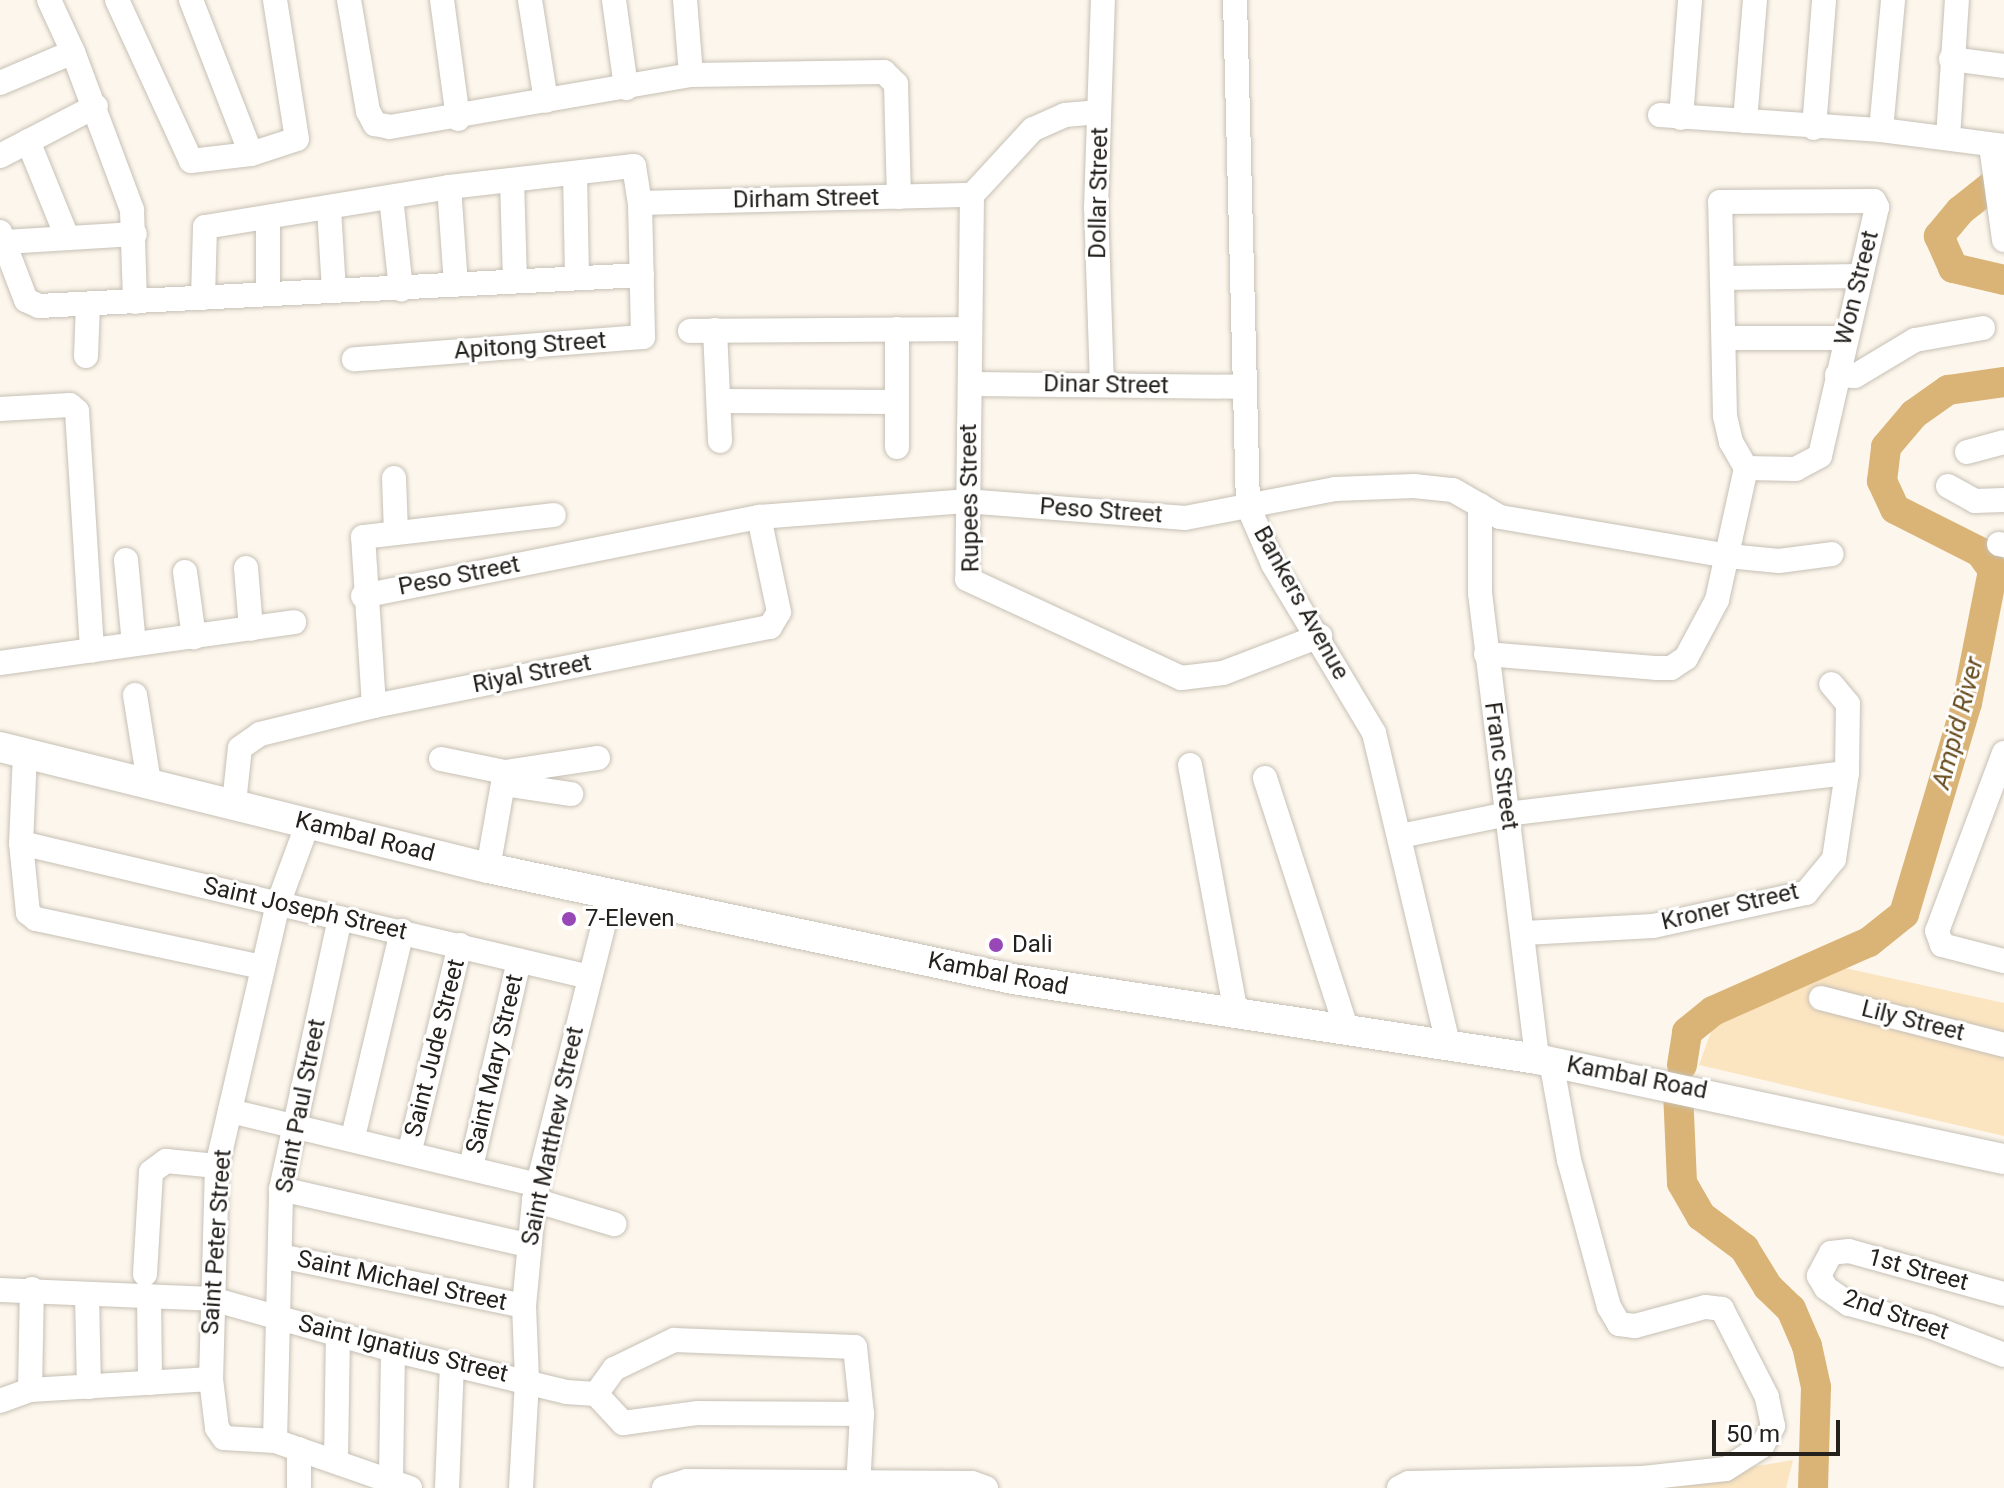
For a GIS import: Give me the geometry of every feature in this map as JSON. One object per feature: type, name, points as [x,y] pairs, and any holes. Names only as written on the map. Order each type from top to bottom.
[{"type":"main road","name":"Kambal Road","points":[[13,750],[488,868],[1013,979],[1544,1060],[2004,1159]]},
{"type":"street","points":[[49,0],[96,106],[132,210],[135,302]]},
{"type":"street","points":[[191,0],[251,154]]},
{"type":"street","points":[[122,1],[188,160],[251,154],[298,135],[275,0]]},
{"type":"street","points":[[349,0],[368,111],[375,124],[390,127],[458,119],[691,75],[884,72],[892,77],[899,197]]},
{"type":"street","points":[[442,0],[458,119]]},
{"type":"street","points":[[530,0],[546,101]]},
{"type":"street","points":[[614,0],[626,88]]},
{"type":"street","points":[[685,0],[691,75]]},
{"type":"street","name":"Dollar Street","points":[[1102,385],[1096,208],[1103,0]]},
{"type":"street","name":"Bankers Avenue","points":[[1235,0],[1242,387],[1248,506],[1273,564],[1320,636],[1374,733],[1449,1047]]},
{"type":"street","points":[[1690,0],[1670,117],[1881,130],[1948,138],[1997,153],[1996,210],[2004,240]]},
{"type":"street","points":[[1745,121],[1755,0]]},
{"type":"street","points":[[1814,128],[1824,0]]},
{"type":"street","points":[[1881,130],[1893,0]]},
{"type":"street","points":[[1948,138],[1957,0]]},
{"type":"street","points":[[0,83],[73,52]]},
{"type":"street","points":[[1951,59],[2004,66]]},
{"type":"street","points":[[0,156],[96,106]]},
{"type":"street","points":[[972,195],[1033,129],[1065,115],[1099,112]]},
{"type":"street","points":[[28,141],[67,237]]},
{"type":"street","points":[[135,234],[2,237],[26,300],[39,306],[203,298],[268,292],[401,289],[642,275],[640,203],[634,166],[449,187],[201,229],[203,298]]},
{"type":"street","points":[[575,173],[577,278]]},
{"type":"street","points":[[512,180],[515,280]]},
{"type":"street","points":[[449,187],[456,285]]},
{"type":"street","name":"Dirham Street","points":[[640,203],[972,195]]},
{"type":"street","name":"Rupees Street","points":[[972,195],[965,501],[969,581],[1181,678],[1223,673],[1320,636]]},
{"type":"street","points":[[391,197],[401,289]]},
{"type":"street","name":"Won Street","points":[[1723,278],[1719,208],[1725,200],[1874,201],[1877,207],[1844,338],[1820,456],[1796,469],[1746,468]]},
{"type":"street","points":[[329,209],[334,290]]},
{"type":"street","points":[[268,218],[268,292]]},
{"type":"street","name":"Apitong Street","points":[[354,359],[643,337],[642,275]]},
{"type":"street","points":[[1486,654],[1671,668],[1686,658],[1704,632],[1728,556],[1746,468],[1731,442],[1725,416],[1723,278],[1861,276]]},
{"type":"street","points":[[86,356],[88,304]]},
{"type":"street","points":[[1837,375],[1855,376],[1915,340],[1983,328]]},
{"type":"street","points":[[897,329],[897,447]]},
{"type":"street","points":[[690,331],[970,329]]},
{"type":"street","points":[[715,330],[722,401],[720,441]]},
{"type":"street","points":[[1725,338],[1844,338]]},
{"type":"street","name":"Dinar Street","points":[[970,384],[1242,387]]},
{"type":"street","points":[[722,401],[897,402]]},
{"type":"street","points":[[0,409],[70,405],[77,411],[92,651]]},
{"type":"street","points":[[1967,452],[2004,442]]},
{"type":"street","points":[[394,478],[396,532]]},
{"type":"street","name":"Peso Street","points":[[363,596],[759,517],[965,501],[1185,518],[1335,489],[1414,486],[1453,490],[1500,517],[1728,556],[1779,561],[1832,554]]},
{"type":"street","points":[[1948,486],[1975,501],[2004,500]]},
{"type":"street","name":"Franc Street","points":[[1480,505],[1486,654],[1525,933],[1534,1026],[1609,1307],[1619,1324],[1635,1326],[1705,1307],[1722,1309],[1767,1397],[1773,1426],[1762,1446],[1726,1469],[1643,1483]]},
{"type":"street","points":[[374,706],[363,596],[363,537],[554,515]]},
{"type":"street","name":"Riyal Street","points":[[234,803],[236,759],[248,739],[374,706],[770,627],[779,612],[759,517]]},
{"type":"street","points":[[126,560],[134,644]]},
{"type":"street","points":[[246,568],[251,629]]},
{"type":"street","points":[[185,572],[194,637]]},
{"type":"street","points":[[0,663],[294,622]]},
{"type":"street","name":"Kroner Street","points":[[1525,933],[1653,926],[1806,893],[1834,859],[1847,773],[1848,704],[1831,684]]},
{"type":"street","points":[[135,695],[149,782]]},
{"type":"street","points":[[13,750],[24,904],[36,919],[262,967]]},
{"type":"street","points":[[2004,753],[1937,931],[1942,945],[2004,961]]},
{"type":"street","points":[[504,778],[598,758]]},
{"type":"street","points":[[441,759],[571,794]]},
{"type":"street","points":[[1190,765],[1236,1014]]},
{"type":"street","points":[[1400,836],[1507,814],[1847,773]]},
{"type":"street","points":[[488,868],[504,778]]},
{"type":"street","points":[[1265,778],[1347,1031]]},
{"type":"street","name":"Saint Peter Street","points":[[275,1441],[218,1435],[211,1379],[217,1166],[278,904],[308,823]]},
{"type":"street","name":"Saint Joseph Street","points":[[21,843],[589,977]]},
{"type":"street","name":"Saint Matthew Street","points":[[521,1488],[527,1380],[524,1306],[527,1245],[536,1193],[611,895]]},
{"type":"street","name":"Saint Paul Street","points":[[275,1441],[281,1189],[340,918]]},
{"type":"street","points":[[353,1137],[402,931]]},
{"type":"street","name":"Saint Jude Street","points":[[410,1150],[460,945]]},
{"type":"street","name":"Saint Mary Street","points":[[471,1167],[519,961]]},
{"type":"street","name":"Lily Street","points":[[1821,998],[2004,1045]]},
{"type":"street","points":[[230,1111],[410,1150],[471,1167],[614,1224]]},
{"type":"street","points":[[150,1383],[147,1285],[151,1172],[166,1161],[217,1166]]},
{"type":"street","points":[[281,1189],[527,1245]]},
{"type":"street","name":"1st Street","points":[[1831,1253],[1849,1251],[2004,1294]]},
{"type":"street","name":"2nd Street","points":[[1831,1253],[1819,1276],[1826,1288],[1849,1304],[1929,1326],[2004,1355]]},
{"type":"street","name":"Saint Michael Street","points":[[280,1256],[524,1306]]},
{"type":"street","name":"Saint Ignatius Street","points":[[0,1290],[32,1289],[87,1294],[147,1285],[212,1299],[393,1350],[527,1380],[566,1392],[596,1394]]},
{"type":"street","points":[[30,1390],[32,1289]]},
{"type":"street","points":[[87,1294],[89,1387]]},
{"type":"street","points":[[336,1460],[338,1334]]},
{"type":"street","points":[[858,1485],[862,1414],[855,1347],[674,1340],[614,1369],[596,1394],[623,1423],[698,1413],[862,1414]]},
{"type":"street","points":[[275,1441],[400,1483],[393,1350]]},
{"type":"street","points":[[447,1488],[452,1363]]},
{"type":"street","points":[[0,1401],[30,1390],[211,1379]]},
{"type":"street","points":[[299,1449],[299,1488]]},
{"type":"street","points":[[664,1488],[687,1481],[858,1485],[972,1483],[986,1488]]},
{"type":"street","points":[[1399,1488],[1409,1483],[1643,1483]]},
{"type":"shaded area","points":[[1840,967],[2004,1003],[2004,1136],[1699,1065],[1716,1018]]},
{"type":"shaded area","points":[[1793,1460],[1786,1488],[1662,1488],[1662,1482]]},
{"type":"waterway","name":"Ampid River","points":[[2004,176],[1960,211],[1939,236],[1953,268],[2004,280]]},
{"type":"waterway","name":"Ampid River","points":[[1682,1065],[1687,1032],[1713,1011],[1869,942],[1904,914],[1967,703],[1993,570],[1980,552],[1895,509],[1882,481],[1886,447],[1914,414],[1948,390],[2004,382]]},
{"type":"waterway","name":"Ampid River","points":[[1678,1091],[1682,1183],[1701,1216],[1744,1248],[1768,1287],[1791,1309],[1807,1346],[1816,1387],[1813,1488]]},
{"type":"place","name":"7-Eleven","points":[[569,919]]},
{"type":"place","name":"Dali","points":[[996,945]]}]
